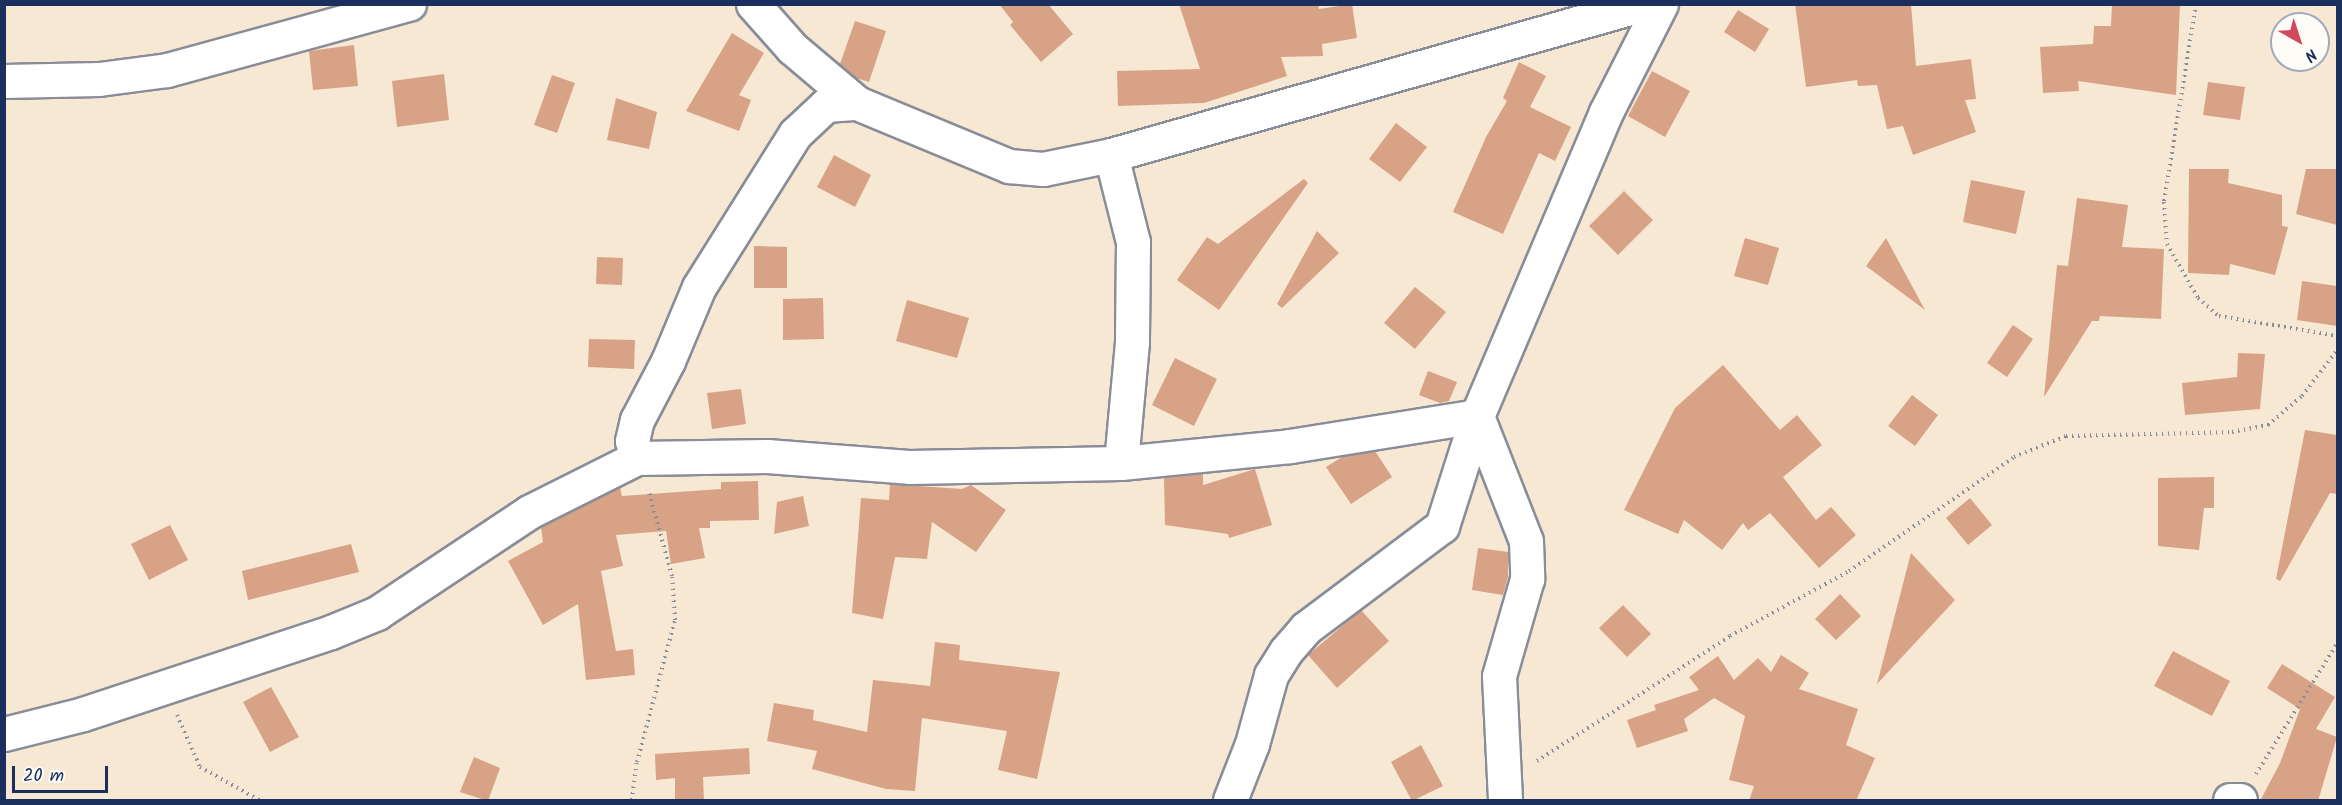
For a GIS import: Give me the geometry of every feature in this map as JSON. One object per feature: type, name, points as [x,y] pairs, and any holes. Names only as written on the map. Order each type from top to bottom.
[{"type":"street","points":[[4,81],[99,79],[167,70],[409,4]]},
{"type":"street","points":[[753,4],[792,48],[857,102],[1008,166],[1043,168],[1111,155],[1644,4]]},
{"type":"street","points":[[1230,801],[1252,744],[1271,675],[1286,651],[1306,628],[1442,526],[1477,416],[1606,112],[1661,4]]},
{"type":"street","points":[[637,458],[632,441],[637,420],[668,361],[699,287],[808,118],[826,105],[857,102]]},
{"type":"street","points":[[1111,155],[1133,242],[1132,342],[1120,463]]},
{"type":"street","points":[[4,734],[83,714],[377,613],[529,512],[637,458],[767,456],[909,467],[1120,463],[1290,446],[1477,416]]},
{"type":"street","points":[[1477,416],[1526,541],[1527,579],[1499,676],[1504,791]]},
{"type":"street","points":[[2230,801],[2240,800]]},
{"type":"path","points":[[2196,4],[2165,190],[2167,244],[2198,298],[2219,316],[2337,336]]},
{"type":"path","points":[[1504,791],[1730,636],[1849,571],[2014,457],[2066,436],[2232,432],[2268,425],[2302,396],[2337,349]]},
{"type":"path","points":[[632,801],[637,762],[675,620],[672,576],[637,458]]},
{"type":"path","points":[[2240,800],[2337,642]]},
{"type":"path","points":[[164,687],[200,767],[259,801]]},
{"type":"building","points":[[999,4],[1048,4],[1073,34],[1041,62],[1010,25],[1013,22]]},
{"type":"building","points":[[1179,4],[1318,4],[1319,9],[1352,4],[1357,38],[1322,44],[1323,56],[1281,57],[1287,76],[1204,103],[1118,106],[1117,71],[1200,69]]},
{"type":"building","points":[[1795,4],[1911,4],[1916,66],[1971,59],[1976,99],[1965,100],[1976,132],[1913,155],[1903,126],[1887,129],[1877,85],[1858,86],[1857,80],[1806,87]]},
{"type":"building","points":[[2112,4],[2180,4],[2176,95],[2078,81],[2079,91],[2043,93],[2040,47],[2093,44],[2094,26],[2111,26]]},
{"type":"building","points":[[1738,10],[1769,29],[1755,52],[1724,32]]},
{"type":"building","points":[[855,21],[886,31],[869,82],[856,78],[840,64]]},
{"type":"building","points":[[732,33],[764,53],[739,95],[751,100],[739,131],[686,111]]},
{"type":"building","points":[[354,45],[358,86],[313,90],[309,51]]},
{"type":"building","points":[[1519,62],[1546,76],[1530,107],[1571,127],[1555,161],[1539,153],[1503,234],[1453,212],[1486,137],[1507,101],[1503,98]]},
{"type":"building","points":[[1652,71],[1690,91],[1665,137],[1628,116]]},
{"type":"building","points":[[444,74],[449,120],[397,127],[392,81]]},
{"type":"building","points":[[552,75],[575,83],[557,133],[534,125]]},
{"type":"building","points":[[2208,82],[2245,87],[2240,120],[2203,115]]},
{"type":"building","points":[[616,98],[657,112],[649,149],[607,140]]},
{"type":"building","points":[[1396,123],[1427,147],[1400,182],[1369,159]]},
{"type":"building","points":[[834,155],[871,175],[855,207],[817,187]]},
{"type":"building","points":[[2189,169],[2229,169],[2228,183],[2282,195],[2282,226],[2288,227],[2275,275],[2230,264],[2229,275],[2188,273]]},
{"type":"building","points":[[2306,169],[2337,169],[2337,225],[2296,214]]},
{"type":"building","points":[[1304,179],[1308,183],[1219,310],[1177,280],[1207,237],[1218,244]]},
{"type":"building","points":[[1971,180],[2025,191],[2016,234],[1963,222]]},
{"type":"building","points":[[1624,191],[1653,220],[1618,255],[1589,226]]},
{"type":"building","points":[[2077,198],[2128,205],[2122,247],[2164,249],[2161,319],[2100,316],[2099,321],[2092,321],[2044,397],[2057,265],[2068,266]]},
{"type":"building","points":[[1317,231],[1339,253],[1282,308],[1277,304]]},
{"type":"building","points":[[1745,238],[1779,248],[1768,285],[1734,276]]},
{"type":"building","points":[[1886,238],[1925,310],[1866,266]]},
{"type":"building","points":[[754,246],[787,247],[787,288],[754,288]]},
{"type":"building","points":[[597,257],[623,258],[622,285],[596,284]]},
{"type":"building","points":[[2302,281],[2337,286],[2337,326],[2297,320]]},
{"type":"building","points":[[1415,287],[1446,312],[1415,349],[1384,323]]},
{"type":"building","points":[[823,298],[824,339],[783,340],[783,299]]},
{"type":"building","points":[[907,300],[969,318],[957,358],[896,341]]},
{"type":"building","points":[[2013,325],[2033,339],[2007,377],[1987,363]]},
{"type":"building","points":[[589,339],[635,340],[634,369],[588,367]]},
{"type":"building","points":[[2238,353],[2265,354],[2260,409],[2185,415],[2182,383],[2237,377]]},
{"type":"building","points":[[1175,358],[1217,379],[1194,426],[1152,405]]},
{"type":"building","points":[[1723,365],[1780,430],[1797,415],[1822,445],[1783,477],[1816,520],[1831,507],[1856,535],[1819,568],[1770,513],[1748,530],[1743,523],[1722,550],[1684,520],[1678,534],[1624,510],[1675,408]]},
{"type":"building","points":[[1428,371],[1457,382],[1449,401],[1440,403],[1419,395]]},
{"type":"building","points":[[741,389],[746,424],[712,429],[707,393]]},
{"type":"building","points":[[1912,395],[1938,415],[1915,446],[1888,426]]},
{"type":"building","points":[[2305,430],[2337,435],[2337,494],[2330,493],[2280,581],[2276,579]]},
{"type":"building","points":[[1375,451],[1392,477],[1351,504],[1326,467],[1342,457]]},
{"type":"building","points":[[1255,469],[1272,525],[1229,538],[1228,534],[1165,525],[1164,478],[1203,474],[1203,485]]},
{"type":"building","points":[[2214,477],[2214,508],[2204,508],[2199,550],[2158,546],[2158,478]]},
{"type":"building","points":[[758,481],[759,520],[710,521],[710,528],[699,528],[705,558],[671,564],[666,531],[616,535],[623,566],[601,571],[616,651],[633,649],[635,675],[586,680],[578,604],[543,625],[508,561],[543,542],[541,527],[620,487],[622,496],[721,489],[721,482]]},
{"type":"building","points":[[890,484],[962,489],[971,485],[1006,510],[976,552],[932,522],[927,559],[895,557],[883,619],[852,613],[861,498],[889,500]]},
{"type":"building","points":[[803,496],[809,526],[774,534],[777,502]]},
{"type":"building","points":[[1970,498],[1992,525],[1968,545],[1946,518]]},
{"type":"building","points":[[170,525],[188,560],[149,580],[131,544]]},
{"type":"building","points":[[351,544],[359,572],[248,600],[242,571]]},
{"type":"building","points":[[1478,548],[1508,552],[1508,577],[1503,595],[1472,590]]},
{"type":"building","points":[[1911,553],[1955,600],[1877,684]]},
{"type":"building","points":[[1840,594],[1861,616],[1836,640],[1815,619]]},
{"type":"building","points":[[1623,605],[1651,634],[1627,657],[1599,628]]},
{"type":"building","points":[[1361,610],[1389,641],[1337,688],[1308,655]]},
{"type":"building","points":[[935,642],[960,645],[959,660],[1060,672],[1037,779],[998,770],[1007,731],[922,718],[915,791],[886,789],[812,769],[817,751],[767,741],[774,703],[814,710],[813,720],[867,732],[873,680],[930,686]]},
{"type":"building","points":[[2173,651],[2230,681],[2212,716],[2154,686]]},
{"type":"building","points":[[1781,655],[1809,673],[1799,689],[1858,709],[1846,745],[1875,758],[1856,801],[1749,801],[1754,786],[1729,780],[1745,716],[1714,698],[1684,719],[1688,731],[1637,748],[1627,720],[1656,710],[1654,705],[1699,690],[1689,677],[1718,656],[1734,680],[1758,658],[1771,672]]},
{"type":"building","points":[[2282,664],[2335,697],[2316,729],[2337,737],[2318,801],[2260,801],[2280,763],[2300,709],[2267,688]]},
{"type":"building","points":[[271,687],[299,737],[270,752],[243,702]]},
{"type":"building","points":[[1421,745],[1443,786],[1412,801],[1391,762]]},
{"type":"building","points":[[749,748],[750,774],[703,777],[704,800],[675,801],[675,778],[656,780],[655,754]]},
{"type":"building","points":[[474,757],[500,768],[488,801],[460,792]]}]
